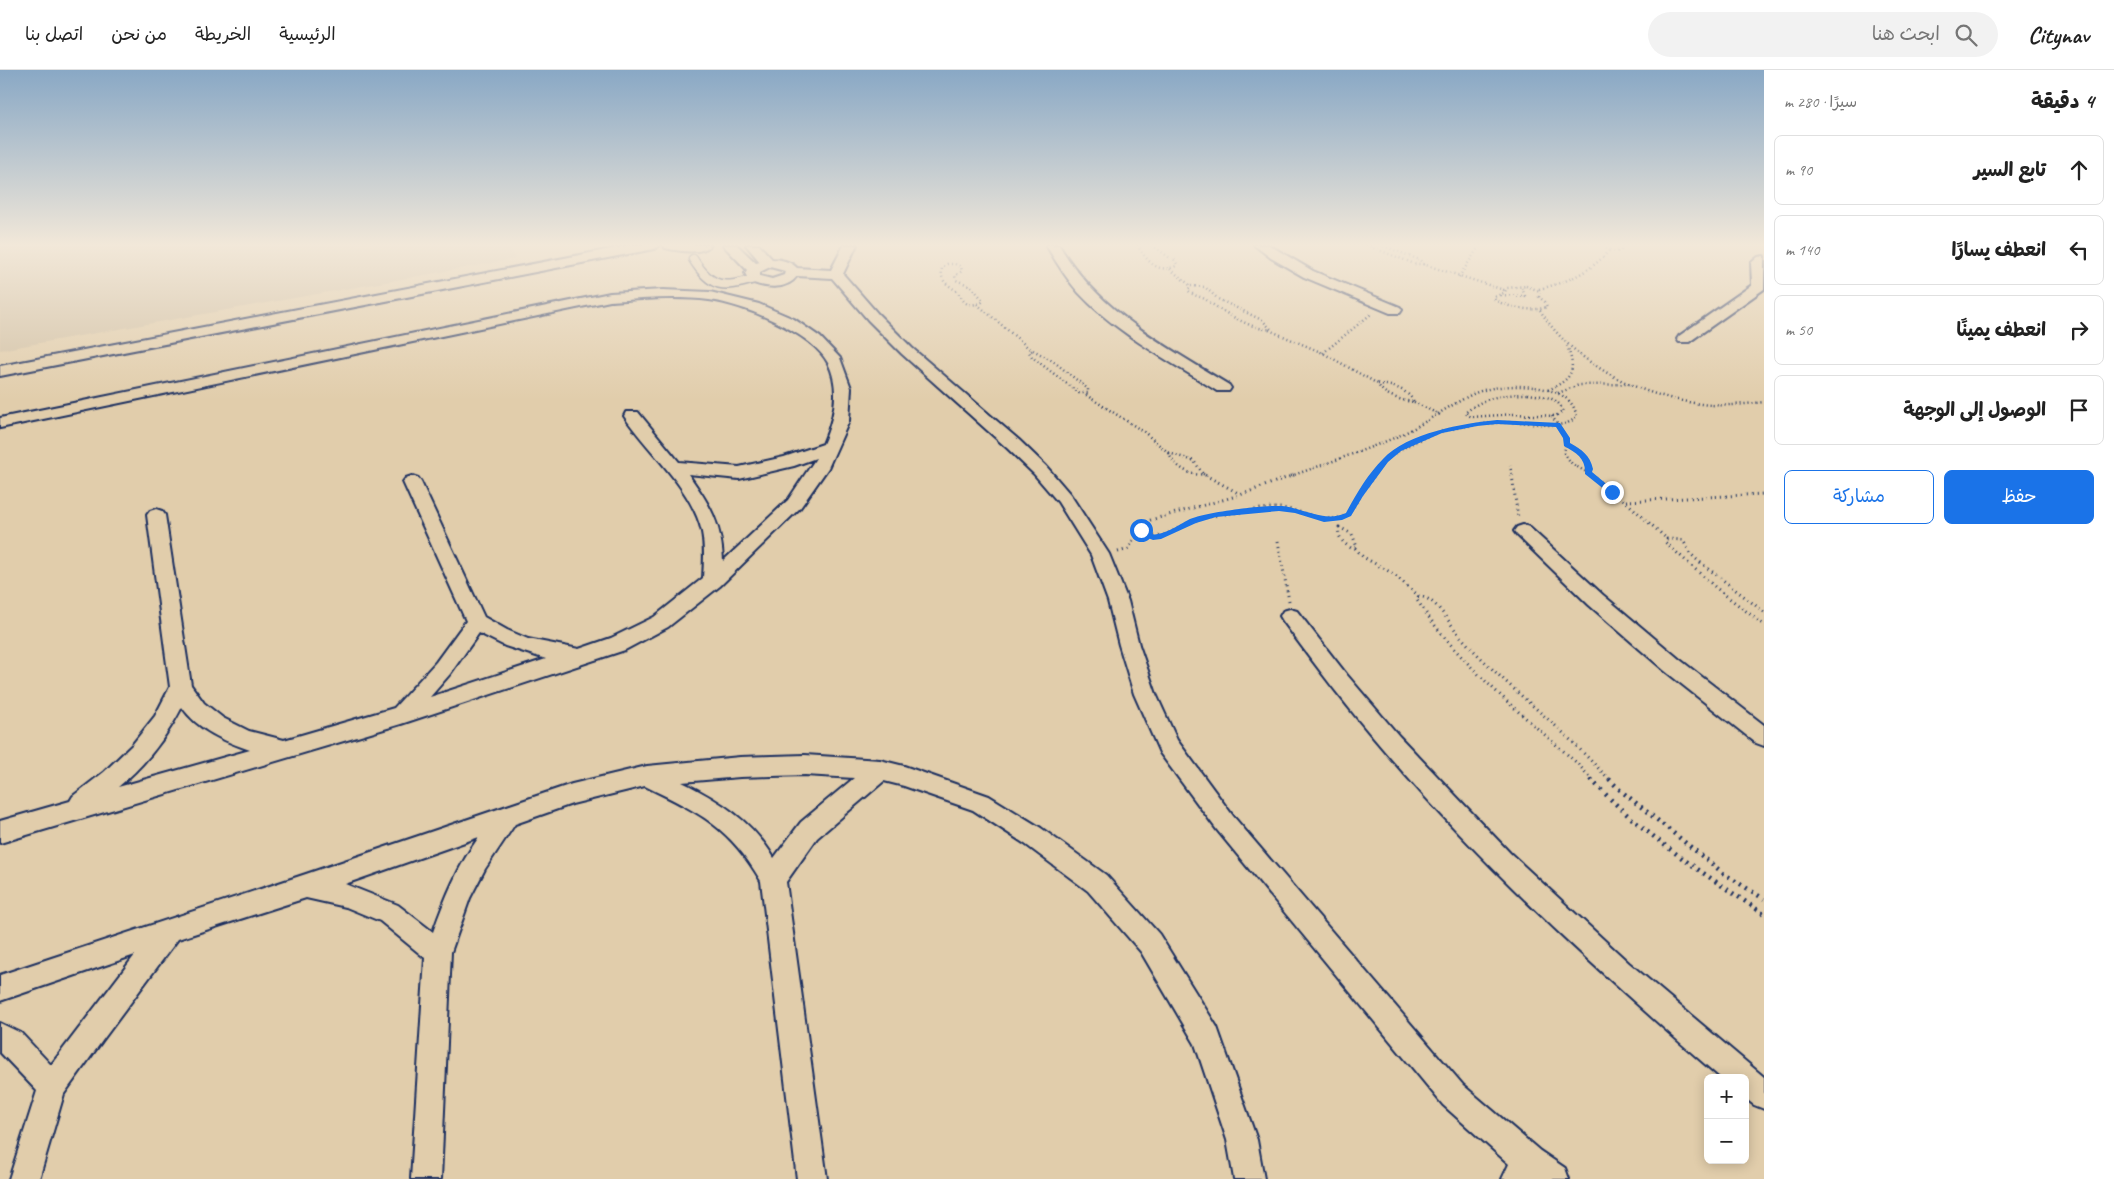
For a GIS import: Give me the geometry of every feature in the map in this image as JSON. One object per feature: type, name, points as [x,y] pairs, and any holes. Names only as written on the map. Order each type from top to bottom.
[{"type":"street","points":[[0,372],[387,297]]},
{"type":"street","points":[[0,423],[614,297]]},
{"type":"street","points":[[0,832],[401,715],[618,644],[662,622],[713,581],[794,504],[822,464],[841,421],[843,388],[835,361],[815,340],[789,322],[754,307],[713,297]]},
{"type":"street","points":[[732,302],[737,297]]},
{"type":"street","points":[[856,297],[907,351],[1040,470],[1064,498],[1100,554],[1118,601],[1129,646],[1145,694],[1168,746],[1226,823],[1453,1095],[1523,1171],[1554,1179]]},
{"type":"street","points":[[1091,297],[1112,317],[1222,388]]},
{"type":"street","points":[[1363,297],[1389,307]]},
{"type":"street","points":[[1684,340],[1743,297]]},
{"type":"street","points":[[632,416],[674,467],[711,529],[713,581]]},
{"type":"street","points":[[674,467],[739,473],[788,462],[830,447]]},
{"type":"street","points":[[412,482],[476,622],[497,636],[522,646],[552,653],[583,656]]},
{"type":"street","points":[[156,515],[181,687],[196,709],[218,728],[248,741],[284,749]]},
{"type":"street","points":[[1524,533],[1596,600],[1672,665],[1764,736]]},
{"type":"street","points":[[1292,619],[1334,676],[1382,734],[1503,864],[1594,949],[1738,1074]]},
{"type":"street","points":[[401,715],[443,668],[476,622]]},
{"type":"street","points":[[68,812],[102,788],[131,763],[154,737],[170,711],[181,687]]},
{"type":"street","points":[[0,988],[306,886],[572,794],[647,776],[740,767],[805,765],[880,770],[904,776],[981,803],[1033,836],[1097,883],[1150,943],[1207,1037],[1242,1140],[1248,1179]]},
{"type":"street","points":[[773,879],[809,830],[880,770]]},
{"type":"street","points":[[647,776],[689,797],[721,817],[747,839],[773,879],[812,1179]]},
{"type":"street","points":[[426,1179],[438,952],[459,895],[476,861],[507,816]]},
{"type":"street","points":[[306,886],[366,902],[389,913],[438,952]]},
{"type":"street","points":[[24,1179],[52,1087],[92,1031],[170,930]]},
{"type":"street","points":[[0,1038],[12,1044],[52,1087]]},
{"type":"street","points":[[1749,1083],[1764,1095]]},
{"type":"path","points":[[960,297],[962,301],[969,304],[977,304],[983,300],[980,297]]},
{"type":"path","points":[[1198,297],[1203,298],[1217,310],[1262,330],[1269,330],[1323,353],[1378,384],[1398,389],[1412,397],[1414,402]]},
{"type":"path","points":[[1216,297],[1262,320],[1270,326],[1269,330]]},
{"type":"path","points":[[1494,297],[1495,300],[1501,304],[1544,309],[1547,305],[1538,297]]},
{"type":"path","points":[[977,304],[998,325],[1031,350],[1041,353],[1088,390],[1089,392],[1086,395]]},
{"type":"path","points":[[1323,353],[1389,307]]},
{"type":"path","points":[[1540,310],[1551,328],[1565,343],[1593,363],[1635,384],[1660,394],[1703,404],[1742,405],[1764,402]]},
{"type":"path","points":[[1548,390],[1563,382],[1572,373],[1574,362],[1565,343]]},
{"type":"path","points":[[1031,350],[1029,352],[1032,357],[1079,393],[1086,395],[1144,432],[1169,454],[1194,461],[1203,474],[1240,494]]},
{"type":"path","points":[[1563,382],[1571,387]]},
{"type":"path","points":[[1557,394],[1571,387],[1600,383],[1635,384]]},
{"type":"path","points":[[1378,384],[1379,388],[1388,394],[1414,402],[1440,415]]},
{"type":"path","points":[[1527,386],[1548,390],[1572,404],[1576,409],[1577,416],[1573,421],[1558,425],[1521,422],[1477,424],[1440,431],[1411,443],[1385,460],[1348,514],[1332,519],[1315,517],[1287,509],[1266,509],[1216,515],[1201,519],[1161,537],[1153,537],[1141,530],[1142,524],[1147,521],[1240,494],[1394,438],[1440,415],[1463,399],[1488,389],[1527,386]]},
{"type":"path","points":[[1551,416],[1561,414],[1563,408],[1561,404],[1551,398],[1528,394],[1491,397],[1476,403],[1465,412],[1472,417],[1514,414],[1551,416],[1566,438],[1564,453],[1568,460],[1625,501],[1667,538],[1683,540],[1690,553],[1696,559],[1764,612]]},
{"type":"path","points":[[1566,444],[1588,460],[1590,469],[1588,473]]},
{"type":"path","points":[[1169,454],[1170,459],[1185,470],[1199,475],[1203,474]]},
{"type":"path","points":[[1510,464],[1517,514],[1524,533]]},
{"type":"path","points":[[1625,501],[1764,494]]},
{"type":"path","points":[[1332,519],[1339,527],[1353,535],[1357,547],[1354,548]]},
{"type":"path","points":[[1339,527],[1342,542],[1354,548],[1363,557],[1392,573],[1419,596],[1424,596],[1431,600],[1460,636],[1522,698],[1559,728],[1620,790],[1716,868],[1764,899]]},
{"type":"path","points":[[1100,554],[1129,549],[1134,540],[1144,532]]},
{"type":"path","points":[[1667,538],[1665,542],[1672,550],[1721,592],[1764,625]]},
{"type":"path","points":[[1278,541],[1292,619]]},
{"type":"path","points":[[1419,596],[1417,600],[1434,626],[1478,675],[1578,764],[1614,804],[1689,864],[1764,914]]},
{"type":"shaded area","points":[[0,297],[301,297],[0,350]]},
{"type":"route","points":[[1141,530],[1153,537],[1161,537],[1193,521],[1216,515],[1279,508],[1295,510],[1324,519],[1342,518],[1348,514],[1385,460],[1398,450],[1440,431],[1497,422],[1558,425],[1566,438],[1566,444],[1573,447],[1588,460],[1590,465],[1588,473],[1612,492]]}]
